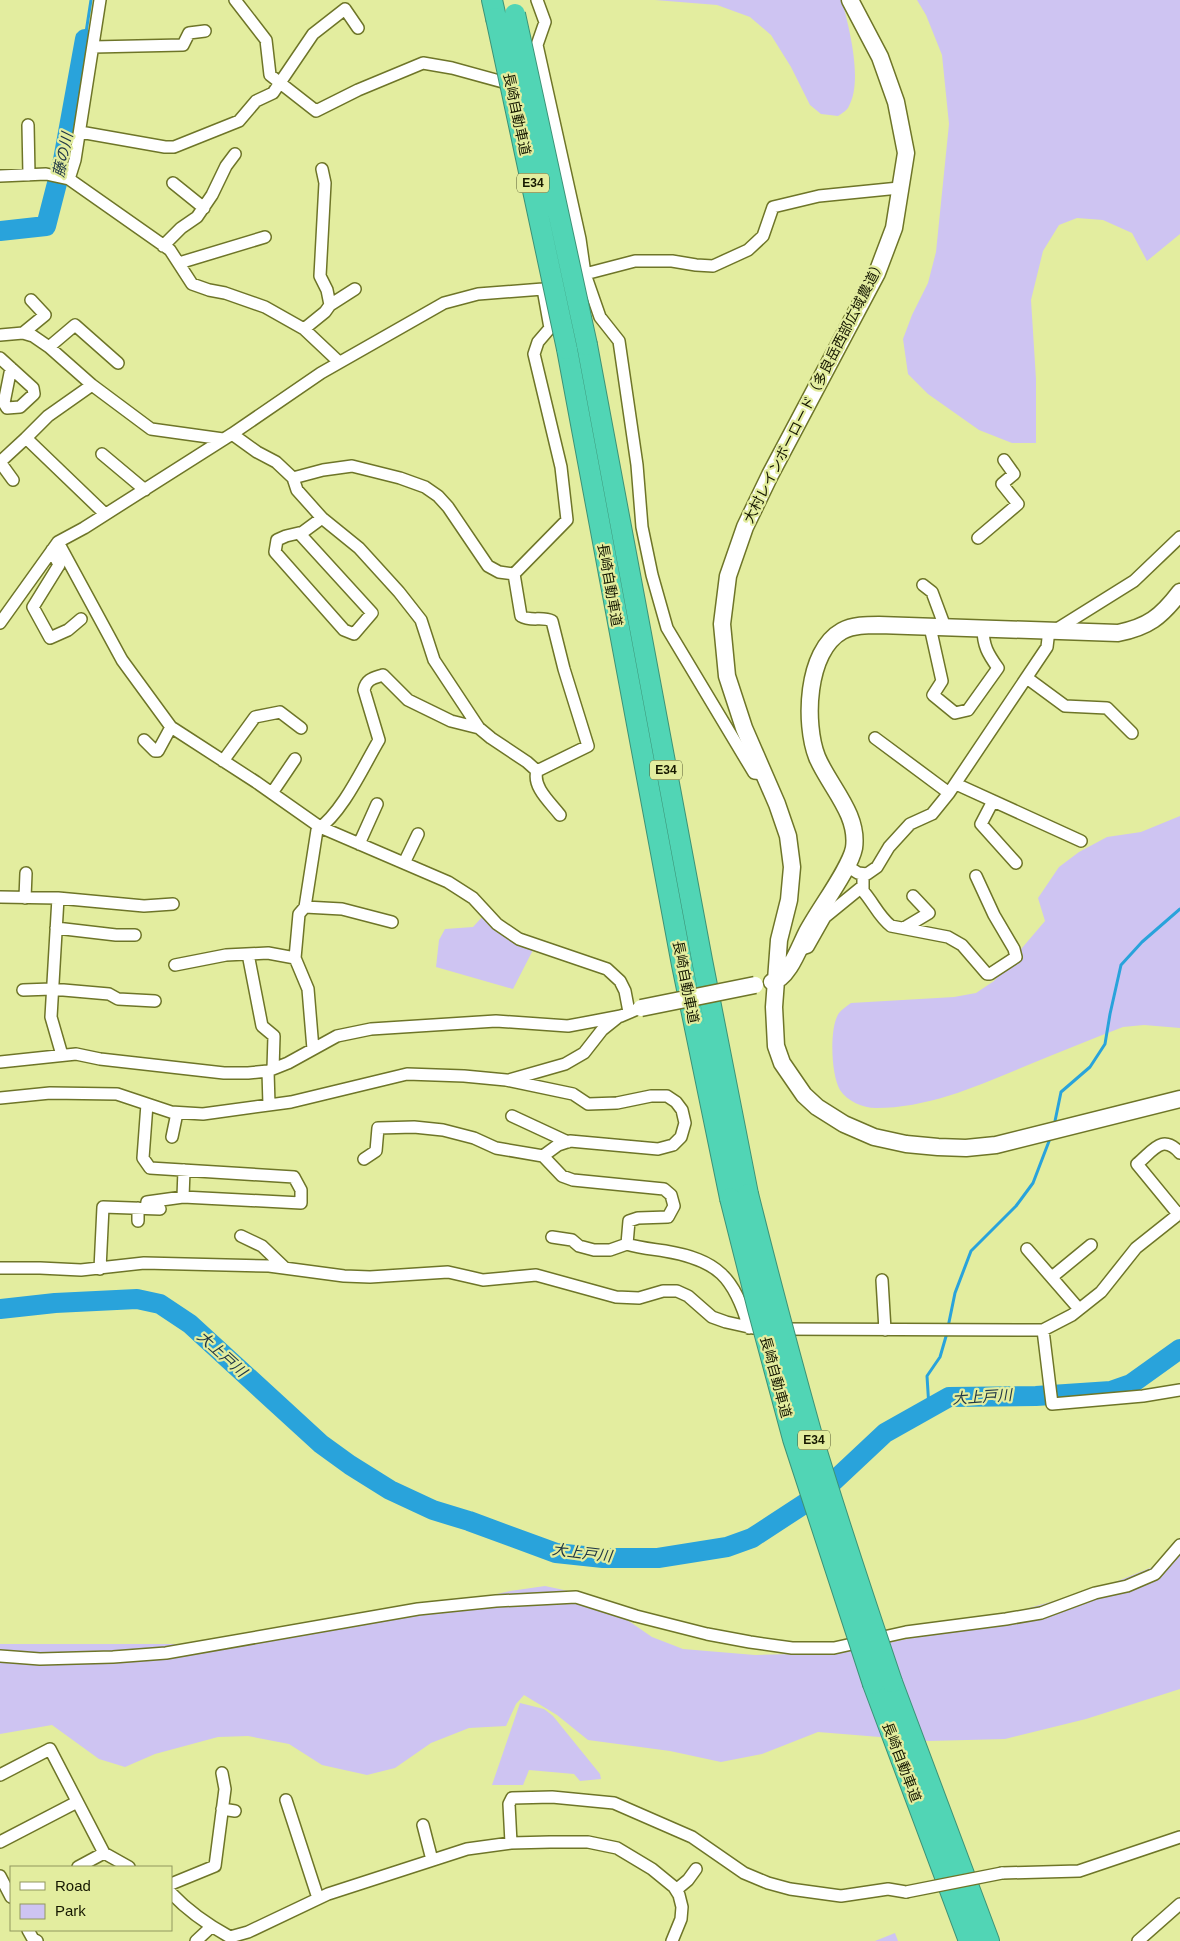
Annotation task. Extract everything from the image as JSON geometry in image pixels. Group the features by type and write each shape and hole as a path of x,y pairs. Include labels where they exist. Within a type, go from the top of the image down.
{"highway":[{"name":"長崎自動車道","path":"504,8 586,344 702,960 739,1196"},
{"name":"長崎自動車道","path":"504,8 682,965 739,1196 776,1305 848,1551 882,1683 969,1941"},
{"name":"長崎自動車道","path":"882,1683 989,1941"}],"street":[{"path":"68,179 75,160 100,0"},
{"path":"235,0 266,40 270,76 316,111 358,90 424,63 452,68 549,95"},
{"path":"536,0 545,22 537,45 580,239 585,274 600,317 619,341 637,465 642,527 652,575 667,628 754,773 764,774"},
{"name":"大村レインボーロード（多良岳西部広域農道）","path":"850,0 880,57 896,102 906,153 894,228 878,273 770,475 745,527 728,576 722,624 727,676 744,728 777,804 788,836 792,867 789,900 780,940 776,982 774,1007 776,1046 782,1063 792,1080 817,1107 844,1124 874,1137 906,1144 966,1148 996,1145 1180,1099"},
{"path":"80,132 174,147 239,121 256,101 273,92 313,34 344,5 358,28"},
{"path":"93,47 183,45 189,33 205,31"},
{"path":"28,124 29,175"},
{"path":"163,246 181,228 198,217 235,154"},
{"path":"322,169 326,183 320,276 327,290 330,305"},
{"path":"0,176 46,174 68,179 170,250 192,284 265,307 304,329 339,362"},
{"path":"173,183 204,208"},
{"path":"0,623 55,546 104,513 145,490 227,437 339,362 444,303 478,294 542,289 585,274 635,262 672,261 696,266 714,266 748,250 763,236 773,207 819,196 899,188"},
{"path":"180,263 265,237"},
{"path":"304,329 325,312 330,305 355,289"},
{"path":"514,574 567,520 561,467 534,354 538,342 550,328 542,289"},
{"path":"23,333 44,315 31,300"},
{"path":"49,346 75,325 118,363"},
{"path":"0,334 23,333 49,346 92,385 151,429 227,437 276,462 293,478 297,490 322,518 359,548 399,592 421,620 434,660 479,728 527,762 537,772"},
{"path":"0,358 11,368"},
{"path":"12,480 0,462 48,416 92,385"},
{"path":"26,438 104,513"},
{"path":"102,454 145,490"},
{"path":"978,538 1018,504 1002,484 1014,474 1004,460"},
{"path":"293,478 323,470 352,466 400,478 425,487 438,496 448,507 488,566 499,572 514,574"},
{"path":"299,533 372,613 354,634 344,630 275,552 277,540 299,533 303,532 322,518"},
{"path":"847,866 858,873 867,874 877,867 889,847 910,824 932,814 952,789 1027,678 1047,647 1051,631 1134,581 1180,537"},
{"path":"55,546 58,565 33,606 50,638 68,630 81,619"},
{"path":"55,546 122,660 171,727 320,827 448,882 473,898 497,924 519,939 607,969 620,981 625,991 630,1012"},
{"path":"514,574 521,616 526,620 548,619 552,621 564,669 588,746 537,772 535,777 537,786 560,815"},
{"path":"923,585 932,592 938,627 942,681 933,695 956,713 968,710 998,668 983,644 983,628"},
{"path":"0,1062 76,1054 100,1059 224,1073 271,1070 337,1036 371,1030 496,1021 568,1026 776,982 785,976 814,918 847,866 854,848 848,814 817,757 811,734 812,686 818,660 829,642 842,631 859,626 879,625 1118,633 1134,630 1153,621 1167,610 1180,592"},
{"path":"313,1049 308,989 295,958 300,914 305,907 317,830 329,819 342,801 380,740 364,690 365,684 372,678 383,675 408,700 451,721 479,728"},
{"path":"1027,678 1065,706 1107,708 1132,733"},
{"path":"223,761 254,717 280,712 300,728"},
{"path":"144,740 155,751 158,751 171,727"},
{"path":"875,738 952,789 993,801 1081,841"},
{"path":"272,793 296,759"},
{"path":"993,801 981,824 1016,863"},
{"path":"359,844 377,804"},
{"path":"404,863 418,834"},
{"path":"25,898 26,873"},
{"path":"863,874 863,891 870,898 884,921 891,926 948,937 962,945 987,974 990,974 1016,957 1014,949 994,915 976,876"},
{"path":"798,950 808,947 824,918 863,886"},
{"path":"904,928 929,913 913,896"},
{"path":"0,897 58,898 144,906 173,904"},
{"path":"58,898 51,1017 62,1055"},
{"path":"305,907 342,909 392,922"},
{"path":"56,928 116,935 135,935"},
{"path":"175,966 226,955 268,953 295,958"},
{"path":"248,954 262,1026 274,1036 269,1105"},
{"path":"23,990 109,994 118,999 155,1001"},
{"path":"506,1080 565,1064 584,1054 602,1030 630,1012"},
{"path":"0,1098 50,1093 117,1094 171,1112 203,1114 269,1105 408,1074 464,1076 506,1080 573,1094 588,1104 617,1103 651,1096 667,1096 676,1102 682,1110 685,1123 681,1137 673,1146 658,1149 568,1142 512,1116"},
{"path":"138,1221 142,1208 147,1202 183,1197 301,1202 301,1190 294,1177 150,1168 143,1158 147,1104"},
{"path":"172,1137 177,1113"},
{"path":"364,1159 376,1151 378,1128 414,1127 444,1130 474,1138 496,1148 543,1156 562,1176 573,1180 664,1189 671,1195 674,1206 668,1216 638,1218 629,1222 627,1244"},
{"path":"543,1156 558,1145 568,1142"},
{"path":"0,1268 100,1269 144,1263 269,1266 344,1276 370,1277 448,1272 482,1280 536,1275 616,1296 631,1298 663,1291 676,1291 688,1296 712,1317 749,1328 1043,1330 1072,1315 1101,1292 1136,1248 1179,1213 1137,1164 1162,1144 1168,1143 1173,1145 1180,1153"},
{"path":"183,1197 184,1170"},
{"path":"100,1269 103,1207 160,1209"},
{"path":"241,1236 262,1246 285,1268"},
{"path":"552,1237 572,1240 578,1246 594,1250 610,1250 627,1244 698,1258 715,1269 732,1284 742,1305 749,1328"},
{"path":"1052,1278 1090,1245"},
{"path":"1028,1249 1079,1309"},
{"path":"882,1280 885,1330"},
{"path":"1043,1330 1052,1404 1143,1396 1180,1390"},
{"path":"0,1656 40,1659 166,1653 418,1609 496,1601 576,1597 636,1616 707,1634 792,1648 834,1648 906,1632 1006,1620 1041,1613 1095,1593 1127,1586 1155,1574 1180,1545"},
{"path":"0,1775 50,1749 104,1854 127,1866"},
{"path":"172,1884 215,1866 224,1789 222,1773"},
{"path":"511,1843 509,1804 512,1798 552,1797 614,1802 692,1837 744,1873 768,1883 812,1894 841,1896 888,1889 906,1892 1002,1873 1080,1871 1180,1837"},
{"path":"286,1800 318,1898"},
{"path":"0,1842 77,1802"},
{"path":"222,1809 235,1811"},
{"path":"423,1825 432,1860"},
{"path":"172,1894 181,1904 211,1927 230,1937 248,1932 318,1898 467,1849 511,1843 588,1842 616,1848 652,1869 676,1890 682,1907 681,1919 672,1941"},
{"path":"80,1866 104,1854"},
{"path":"676,1890 688,1880 696,1869"},
{"path":"0,1876 10,1895"},
{"path":"1138,1941 1180,1904"},
{"path":"196,1941 211,1927"},
{"path":"29,1931 33,1939 37,1941"}],"green space":[{"path":"655,0 842,0 851,39 855,68 853,95 848,108 838,116 821,114 810,105 791,67 771,35 750,17 717,5"},
{"path":"917,0 1180,0 1180,234 1147,261 1132,233 1103,220 1077,218 1059,225 1043,251 1031,300 1036,379 1036,443 1012,443 979,430 928,394 908,374 903,339 912,315 928,283 936,252 949,124 942,55 926,15"},
{"path":"1180,816 1180,1028 1144,1025 1123,1027 973,1087 935,1100 915,1104 871,1108 856,1103 843,1094 837,1083 832,1051 836,1020 843,1009 851,1003 954,997 976,993 994,981 1045,921 1038,898 1059,867 1079,852 1107,837 1141,832"},
{"path":"483,916 510,940 533,950 513,989 436,967 439,940 445,929 473,927"},
{"path":"1180,1547 1180,1689 1086,1719 1005,1739 929,1741 818,1732 762,1754 721,1762 670,1751 588,1740 557,1715 524,1695 516,1704 506,1726 469,1728 431,1743 395,1768 367,1775 322,1765 289,1744 248,1736 218,1737 155,1754 125,1767 99,1759 52,1725 0,1734 0,1644 241,1644 428,1610 510,1591 545,1586 578,1593 620,1615 652,1637 683,1649 755,1655 839,1653 955,1629 1103,1587 1155,1566"},
{"path":"520,1703 544,1709 553,1716 600,1774 601,1779 580,1781 574,1774 529,1770 523,1785 492,1785"},
{"path":"895,1933 898,1941 875,1941"}],"waterway":[{"path":"85,39 91,0"},
{"name":"藤の川","path":"0,231 46,226 63,160 85,39"},
{"path":"1054,1126 1061,1092 1090,1067 1105,1044 1121,965 1142,942 1180,909"},
{"path":"948,1327 955,1293 971,1251 1016,1206 1033,1183 1051,1136"},
{"name":"大上戸川","path":"0,1309 55,1303 137,1299 160,1304 190,1324 321,1444 390,1490 433,1510 556,1553 603,1558 658,1558 727,1547 752,1538 821,1493 885,1433 949,1397 1036,1396 1111,1391 1131,1384 1180,1349"},
{"path":"929,1408 927,1376 940,1357 947,1333"}]}
